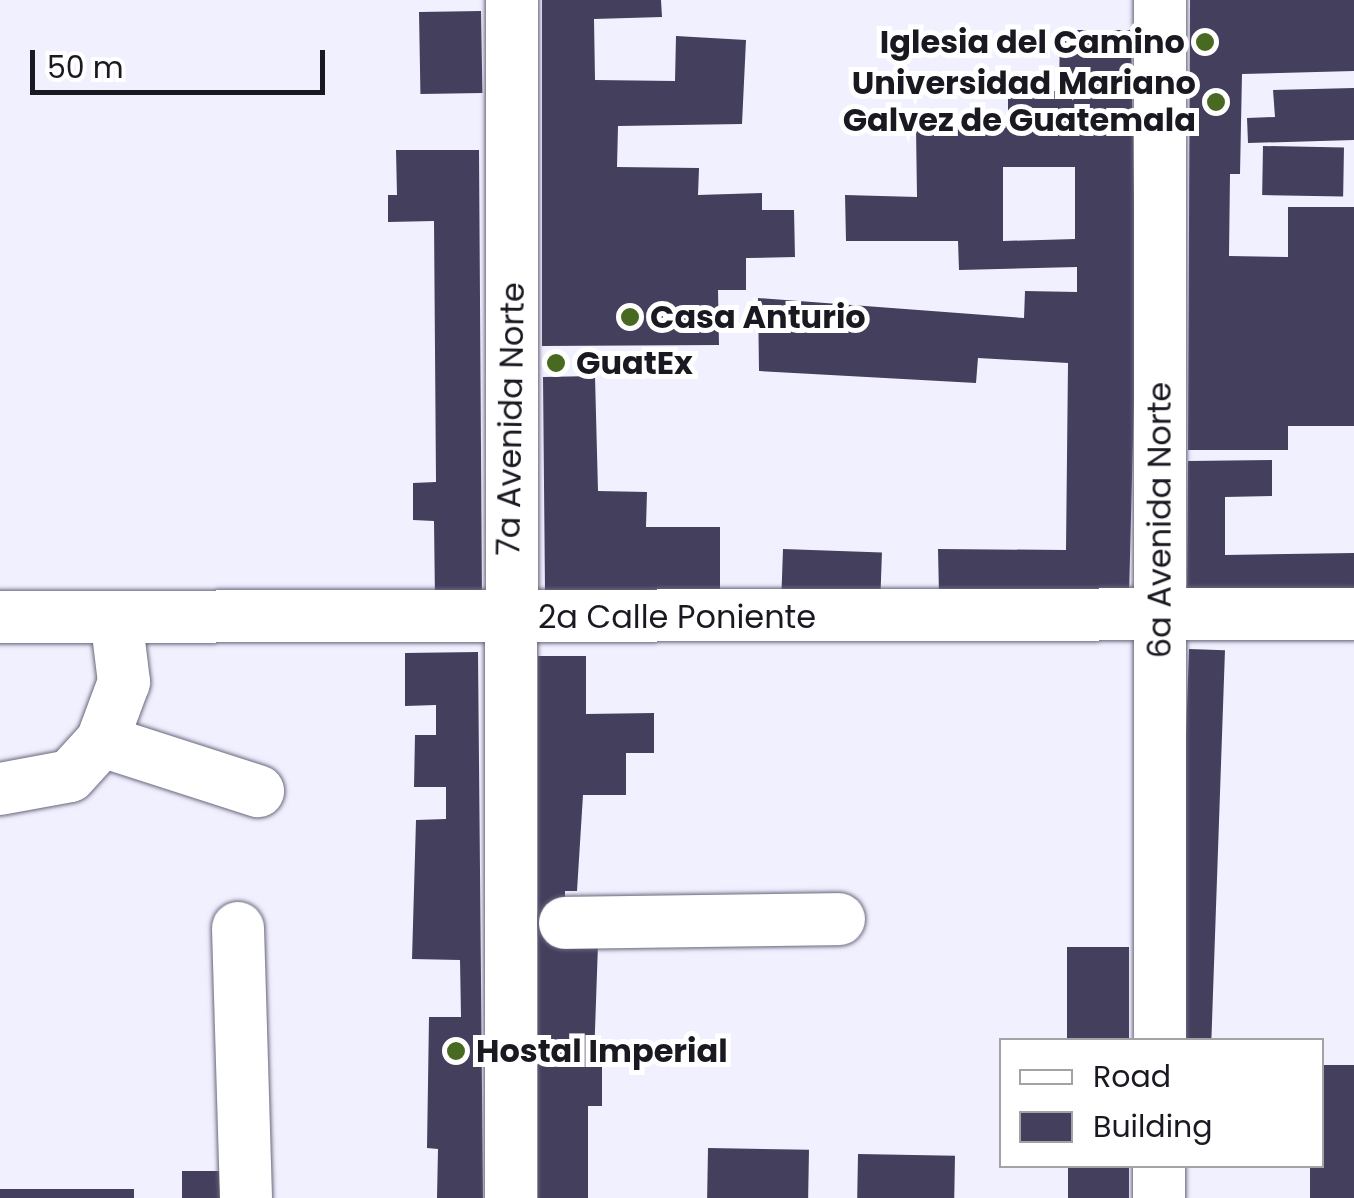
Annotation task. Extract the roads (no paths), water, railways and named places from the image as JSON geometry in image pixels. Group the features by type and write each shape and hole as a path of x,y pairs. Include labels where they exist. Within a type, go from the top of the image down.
{"street":[{"name":"7a Avenida Norte","path":"511,1198 539,924 510,618 512,0"},
{"name":"6a Avenida Norte","path":"1160,0 1160,1038"},
{"name":"2a Calle Poniente","path":"0,616 1354,614"},
{"path":"0,790 70,776 102,741 124,682 116,617"},
{"path":"102,741 258,791"},
{"path":"539,924 839,919"},
{"path":"238,928 246,1198"},
{"path":"1160,1168 1160,1198"}],"place":[{"name":"Iglesia del Camino","path":"1205,42"},
{"name":"Universidad Mariano Galvez de Guatemala","path":"1216,102"},
{"name":"Casa Anturio","path":"630,317"},
{"name":"GuatEx","path":"556,363"},
{"name":"Hostal Imperial","path":"456,1051"}]}
